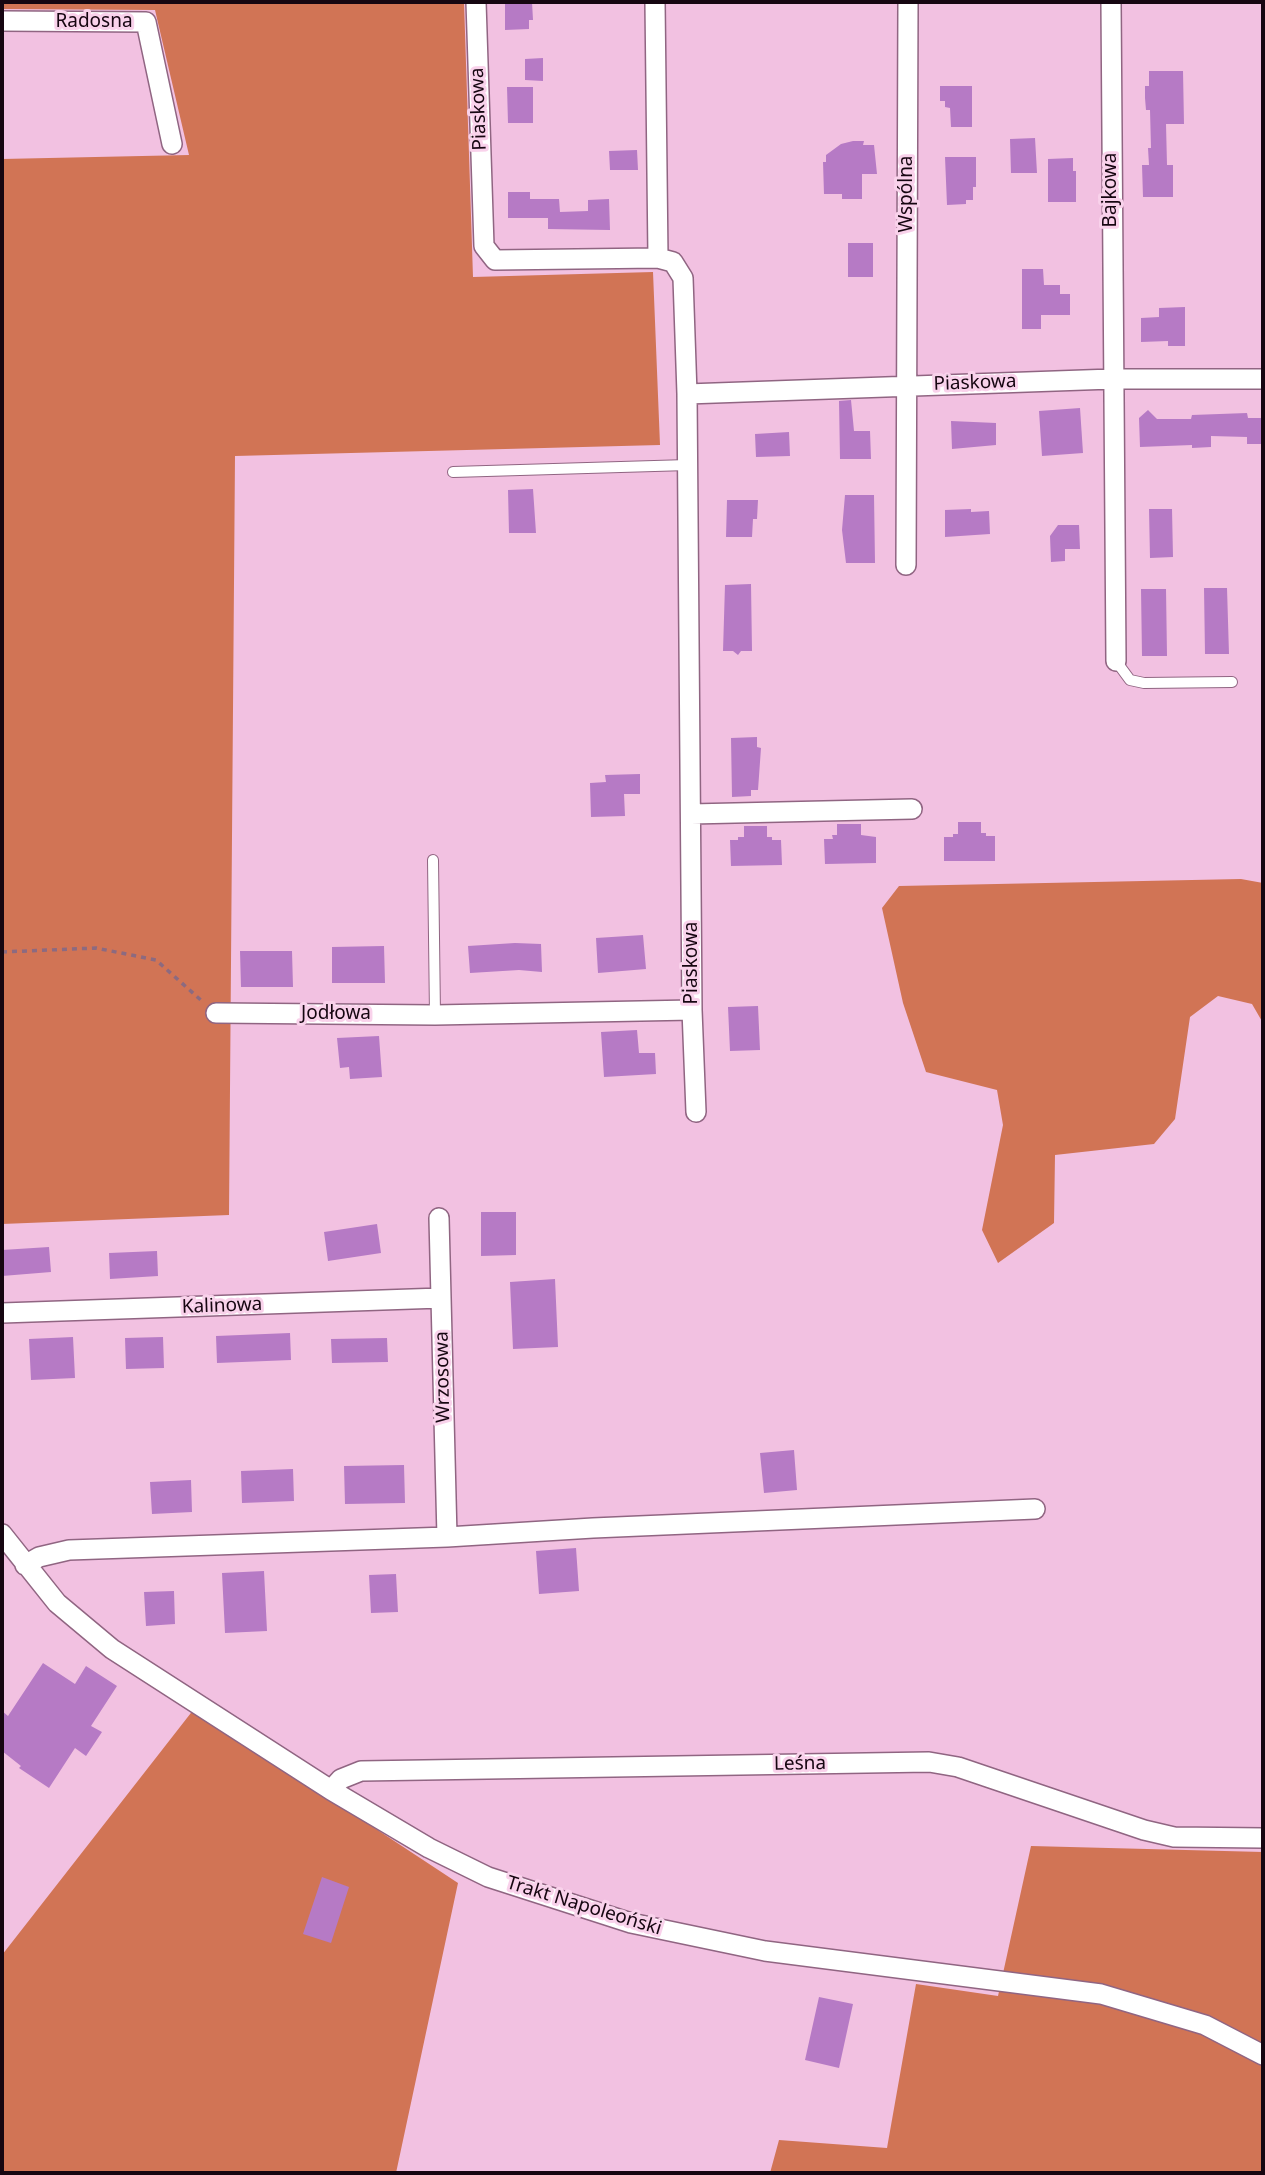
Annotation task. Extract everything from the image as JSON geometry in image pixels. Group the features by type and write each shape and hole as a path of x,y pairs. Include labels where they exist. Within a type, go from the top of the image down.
{"street":[{"name":"Piaskowa","path":"476,2 484,246 495,260 657,258 673,262 683,278 688,465 692,1010 696,1112"},
{"path":"655,2 657,258"},
{"name":"Wspólna","path":"906,565 908,2"},
{"name":"Bajkowa","path":"1111,2 1116,661"},
{"name":"Radosna","path":"2,21 146,22 172,144"},
{"name":"Piaskowa","path":"687,394 1112,379 1263,379"},
{"path":"691,814 912,809"},
{"name":"Jodłowa","path":"216,1013 435,1015 692,1010"},
{"name":"Wrzosowa","path":"439,1217 447,1537"},
{"name":"Kalinowa","path":"2,1313 442,1298"},
{"path":"25,1565 39,1558 69,1550 447,1537 1035,1509"},
{"name":"Trakt Napoleoński","path":"2,1534 57,1603 112,1649 331,1790 429,1848 488,1877 631,1923 765,1951 1101,1994 1205,2025 1263,2055"},
{"name":"Leśna","path":"331,1790 341,1779 361,1770 929,1762 958,1767 1174,1838 1263,1838"}],"lane":[{"path":"453,472 688,465"},
{"path":"1116,661 1130,680 1144,683 1232,682"},
{"path":"433,860 435,1015"}],"path":[{"path":"2,952 96,948 156,960 216,1013"}],"shaded area":[{"path":"2,2 464,2 473,277 653,272 660,445 235,456 229,1215 2,1224 2,159 189,155 155,10 2,9"},
{"path":"1241,879 1263,883 1263,1023 1252,1004 1218,996 1190,1017 1175,1119 1154,1144 1055,1155 1054,1223 998,1263 982,1230 1003,1125 997,1090 926,1072 903,1003 882,908 899,886"},
{"path":"194,1709 458,1883 396,2173 2,2173 2,1955"},
{"path":"1031,1846 1263,1852 1263,2173 770,2173 779,2140 887,2148 916,1984 998,1996"}],"building":[{"path":"505,2 532,2 533,20 529,20 529,29 505,30"},
{"path":"543,58 543,81 525,80 525,59"},
{"path":"1149,71 1183,71 1184,124 1166,124 1167,165 1173,165 1173,197 1143,197 1142,165 1149,165 1148,148 1151,148 1150,110 1146,110 1145,98 1145,86 1149,86"},
{"path":"940,86 972,86 972,127 951,127 950,108 945,107 945,101 940,101"},
{"path":"507,87 533,87 533,123 508,123"},
{"path":"1035,138 1037,173 1011,173 1010,139"},
{"path":"853,141 874,145 877,174 862,174 862,199 842,199 842,194 824,194 823,162 826,162 826,155 841,144"},
{"path":"637,150 638,170 610,170 609,151"},
{"path":"945,157 976,157 976,187 973,187 973,200 966,200 966,204 947,205"},
{"path":"1073,158 1073,171 1076,171 1076,202 1048,202 1048,159"},
{"path":"508,192 530,192 530,199 559,199 560,212 588,211 588,200 609,199 610,230 548,229 548,218 508,218"},
{"path":"848,243 873,243 873,277 848,277"},
{"path":"1022,269 1043,269 1044,285 1060,285 1060,294 1070,294 1070,315 1041,315 1041,329 1022,329"},
{"path":"1185,307 1185,346 1168,346 1168,341 1141,342 1141,318 1159,317 1159,308"},
{"path":"851,400 854,431 870,431 871,459 840,459 839,401"},
{"path":"1080,408 1083,453 1042,456 1039,411"},
{"path":"1148,410 1157,419 1191,419 1192,415 1247,413 1248,418 1263,418 1263,444 1247,444 1247,437 1211,436 1211,447 1140,447 1139,418"},
{"path":"951,421 996,423 996,445 952,449"},
{"path":"789,432 790,456 756,457 755,434"},
{"path":"533,489 536,533 509,533 508,490"},
{"path":"845,495 874,495 875,563 846,563 842,530"},
{"path":"727,500 758,500 752,537 726,537"},
{"path":"971,509 971,512 989,511 990,534 945,537 945,510"},
{"path":"1149,509 1172,509 1173,557 1150,558"},
{"path":"1058,525 1079,525 1080,549 1065,549 1065,561 1051,562 1050,536"},
{"path":"751,584 752,651 741,651 738,655 733,651 723,651 725,585"},
{"path":"1204,588 1227,588 1229,654 1205,654"},
{"path":"1141,589 1166,589 1167,656 1142,656"},
{"path":"757,737 757,747 761,748 758,790 751,790 751,796 732,797 731,738"},
{"path":"640,774 640,794 624,794 625,816 591,817 590,783 606,782 605,775"},
{"path":"958,822 981,822 981,833 995,836 995,861 944,861 944,837 958,834"},
{"path":"837,824 861,824 861,835 876,837 876,863 825,864 824,839 833,839 832,835 837,835"},
{"path":"744,826 767,826 767,837 781,840 782,865 731,866 730,840 744,837"},
{"path":"643,935 646,969 598,973 596,938"},
{"path":"541,944 542,972 519,970 470,973 468,946"},
{"path":"384,946 385,983 332,983 332,947"},
{"path":"240,951 292,951 293,987 241,987"},
{"path":"758,1006 760,1050 730,1051 728,1007"},
{"path":"637,1030 639,1053 655,1053 656,1074 604,1077 601,1032"},
{"path":"379,1036 382,1077 350,1079 349,1067 340,1068 337,1038"},
{"path":"481,1212 516,1212 516,1255 481,1256"},
{"path":"377,1224 381,1253 328,1261 324,1232"},
{"path":"49,1247 51,1272 2,1276 2,1250"},
{"path":"157,1251 158,1276 110,1279 109,1253"},
{"path":"555,1279 558,1347 513,1349 510,1282"},
{"path":"290,1333 291,1360 217,1363 216,1336"},
{"path":"73,1337 75,1378 31,1380 29,1339"},
{"path":"163,1337 164,1368 126,1369 125,1338"},
{"path":"387,1338 388,1362 332,1363 331,1339"},
{"path":"794,1450 797,1490 764,1493 760,1453"},
{"path":"404,1465 405,1503 345,1504 344,1466"},
{"path":"293,1469 294,1501 242,1503 241,1471"},
{"path":"191,1480 192,1512 152,1514 150,1482"},
{"path":"576,1548 579,1591 539,1594 536,1551"},
{"path":"264,1571 267,1631 225,1633 222,1573"},
{"path":"396,1574 398,1612 371,1613 369,1575"},
{"path":"174,1591 175,1624 146,1626 144,1592"},
{"path":"43,1663 75,1684 86,1666 117,1686 91,1726 102,1732 86,1756 75,1748 49,1788 19,1768 21,1766 2,1751 2,1711 8,1716"},
{"path":"322,1877 349,1887 331,1943 303,1934"},
{"path":"819,1997 853,2004 839,2068 805,2060"}]}
